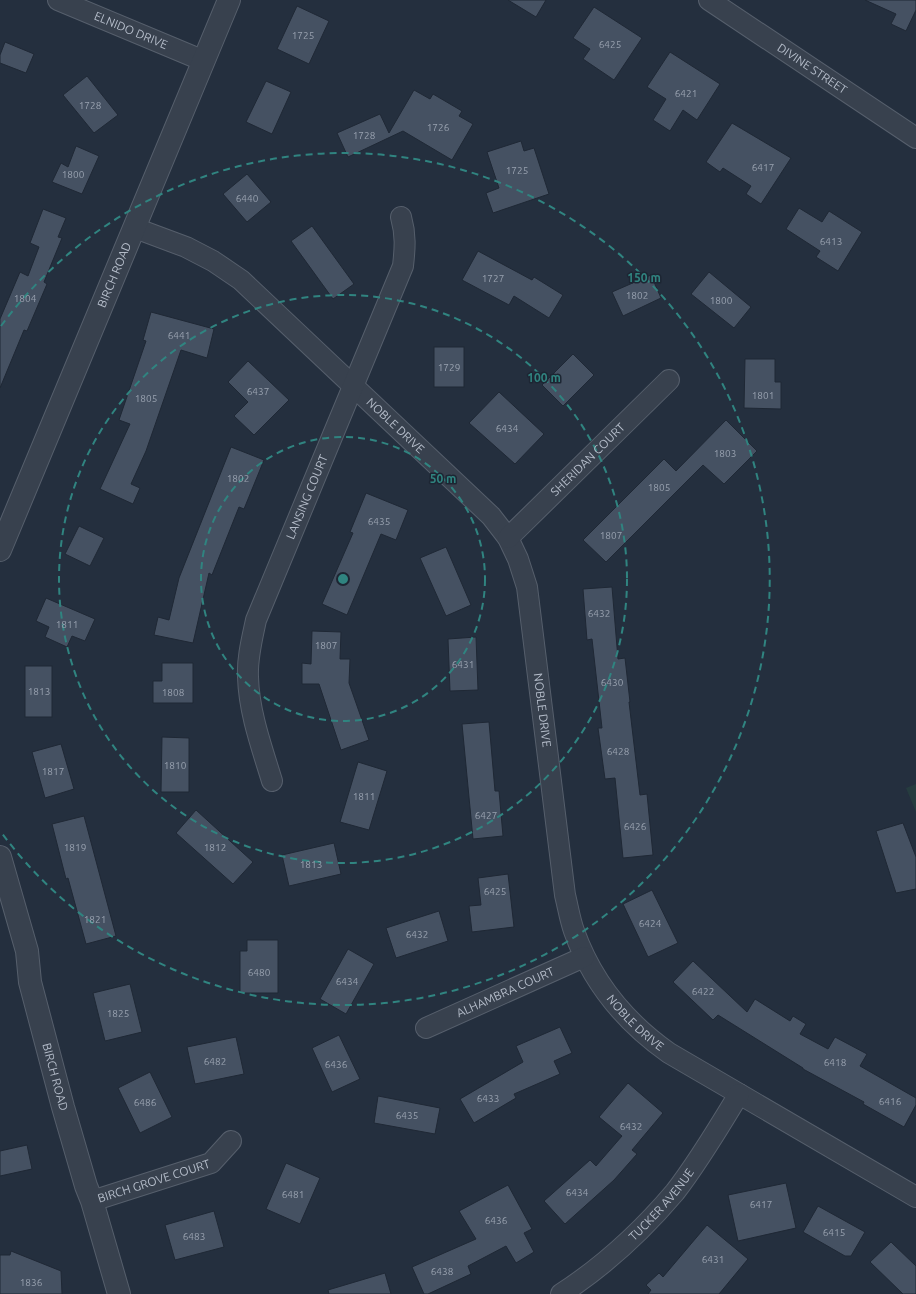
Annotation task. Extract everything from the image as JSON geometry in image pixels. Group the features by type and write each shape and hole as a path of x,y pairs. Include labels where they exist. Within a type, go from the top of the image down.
{"street":[{"name":"ELNIDO DRIVE","path":"58,0 204,61"},
{"name":"BIRCH ROAD","path":"0,550 229,0"},
{"name":"DIVINE STREET","path":"709,0 916,138"},
{"name":"LANSING COURT","path":"272,781 251,707 248,677 250,649 256,620 403,266 406,246 401,217"},
{"name":"NOBLE DRIVE","path":"135,228 186,247 214,261 241,280 491,516 508,538 518,559 527,587 565,895 573,930 584,957 590,970 609,998 628,1019 654,1043 664,1050 916,1197"},
{"name":"SHERIDAN COURT","path":"508,538 669,380"},
{"name":"BIRCH ROAD","path":"0,857 5,895 27,951 30,982 61,1100 119,1294"},
{"name":"ALHAMBRA COURT","path":"426,1028 584,957"},
{"name":"TUCKER AVENUE","path":"561,1294 608,1260 646,1224 675,1191 705,1150 739,1094"},
{"name":"BIRCH GROVE COURT","path":"92,1201 211,1163 231,1141"}],"green space":[{"path":"916,784 916,812 906,788"}],"building":[{"path":"508,0 546,0 536,17"},
{"path":"865,0 916,0 916,10 906,31 891,24 896,14"},
{"path":"297,6 329,21 309,64 277,49"},
{"path":"594,7 642,38 614,80 583,59 590,49 573,38"},
{"path":"5,42 34,54 26,73 0,63 0,55"},
{"path":"670,52 720,84 697,120 683,110 670,131 653,120 666,99 647,87"},
{"path":"87,76 118,115 94,133 63,95"},
{"path":"266,81 291,92 272,134 246,122"},
{"path":"414,90 430,99 433,94 462,111 459,116 473,124 452,160 403,131 348,157 337,133 380,114 389,133"},
{"path":"732,123 791,158 761,204 746,194 751,186 723,168 720,172 706,162"},
{"path":"521,141 524,151 534,148 549,194 493,213 486,193 499,188 487,152"},
{"path":"76,146 99,156 82,194 52,182 61,163 68,167"},
{"path":"247,174 271,202 247,222 223,194"},
{"path":"799,208 822,222 829,211 862,232 838,271 816,257 820,251 786,229"},
{"path":"43,209 66,218 58,237 62,238 44,282 47,284 27,331 24,330 0,388 0,319 20,272 28,276 39,247 30,243"},
{"path":"312,226 354,284 333,299 291,241"},
{"path":"478,251 532,280 534,277 563,295 549,318 514,296 509,305 462,280"},
{"path":"709,272 751,307 734,328 691,294"},
{"path":"651,275 661,298 623,316 612,292"},
{"path":"151,312 214,329 207,358 181,350 146,451 131,484 140,488 133,504 100,489 130,424 119,420 146,341 143,340"},
{"path":"434,347 464,347 464,387 434,387"},
{"path":"573,354 594,375 563,406 542,385"},
{"path":"745,359 775,359 775,382 781,382 781,409 744,408"},
{"path":"248,361 289,400 254,435 234,416 248,402 228,382"},
{"path":"499,392 544,434 515,464 469,423"},
{"path":"726,420 757,451 724,484 703,465 606,562 583,540 664,459 676,471"},
{"path":"231,447 264,460 244,509 239,507 212,575 209,573 193,643 154,635 158,617 169,620 179,578"},
{"path":"366,493 408,510 396,540 381,534 347,615 322,604 353,533 350,532"},
{"path":"79,526 104,538 90,566 65,554"},
{"path":"446,547 471,605 446,616 420,558"},
{"path":"612,587 618,659 625,658 640,795 647,794 653,855 623,858 615,778 605,779 598,728 602,728 592,639 587,640 583,589"},
{"path":"46,598 95,619 85,641 72,636 67,647 45,637 49,627 36,621"},
{"path":"312,631 341,632 340,659 350,659 349,683 369,740 341,750 319,684 302,684 302,663 311,664"},
{"path":"476,637 478,690 450,691 448,639"},
{"path":"162,663 193,663 193,703 153,703 153,681 162,681"},
{"path":"25,666 52,666 52,717 25,717"},
{"path":"489,722 495,791 499,791 503,836 473,839 462,724"},
{"path":"162,737 189,738 189,792 161,792"},
{"path":"61,744 74,789 45,798 32,752"},
{"path":"358,762 387,771 369,830 340,822"},
{"path":"196,810 253,862 233,884 176,833"},
{"path":"84,816 116,936 86,944 68,878 66,879 52,824"},
{"path":"903,823 916,857 916,889 896,893 876,831"},
{"path":"334,843 341,874 289,886 282,855"},
{"path":"508,874 514,927 472,932 469,906 481,905 478,878"},
{"path":"652,890 678,943 648,957 623,904"},
{"path":"439,911 448,941 396,958 386,928"},
{"path":"247,940 278,940 278,993 240,993 240,951 247,951"},
{"path":"348,949 374,964 346,1014 320,999"},
{"path":"693,961 747,1012 755,999 790,1021 793,1016 806,1024 800,1034 828,1049 835,1037 867,1054 860,1066 916,1098 916,1105 904,1127 863,1104 864,1102 803,1069 718,1015 713,1020 673,982"},
{"path":"130,984 142,1032 105,1041 93,993"},
{"path":"560,1027 572,1053 554,1061 560,1074 514,1094 516,1098 474,1123 460,1099 523,1062 516,1046"},
{"path":"339,1035 360,1079 332,1092 312,1048"},
{"path":"236,1037 244,1074 195,1084 187,1047"},
{"path":"150,1072 172,1117 140,1133 118,1088"},
{"path":"628,1083 663,1113 632,1150 637,1154 614,1180 565,1224 544,1201 590,1160 596,1166 622,1136 599,1117"},
{"path":"378,1096 440,1108 435,1134 374,1123"},
{"path":"27,1145 32,1169 0,1176 0,1151"},
{"path":"286,1163 320,1178 300,1224 266,1209"},
{"path":"786,1183 796,1228 738,1241 728,1195"},
{"path":"508,1185 532,1229 524,1233 534,1252 516,1263 506,1246 468,1266 471,1274 428,1294 424,1294 412,1267 476,1239 459,1211"},
{"path":"818,1206 865,1232 851,1256 845,1256 803,1232"},
{"path":"214,1211 224,1247 175,1260 165,1225"},
{"path":"707,1225 748,1259 719,1294 648,1294 651,1290 646,1285 659,1273 663,1277"},
{"path":"891,1242 916,1266 916,1294 903,1294 870,1262"},
{"path":"11,1251 61,1271 62,1294 0,1294 0,1255 10,1255"},
{"path":"385,1273 391,1294 329,1294 328,1290"}]}
